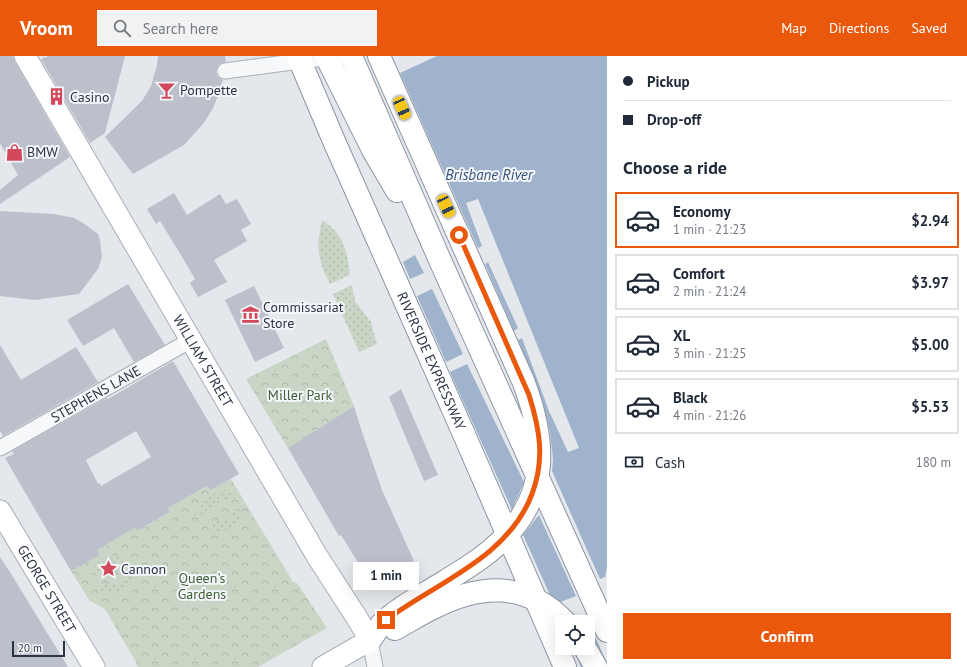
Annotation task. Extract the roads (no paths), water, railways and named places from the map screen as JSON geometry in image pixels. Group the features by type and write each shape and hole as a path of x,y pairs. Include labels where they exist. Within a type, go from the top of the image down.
{"highway":[{"path":"284,56 334,141"},
{"name":"RIVERSIDE EXPRESSWAY","path":"298,56 334,141 464,432 565,667"},
{"path":"326,56 384,170 439,258"},
{"path":"351,56 439,258 607,631"},
{"path":"370,640 396,629 421,605 492,549 506,536 518,521 526,507 534,487 538,472 540,444 533,408 524,384 472,263 379,56"},
{"path":"421,605 445,602 466,594 487,590 504,590 518,592 538,600 557,615"},
{"path":"589,655 596,667"}],"street":[{"name":"WILLIAM STREET","path":"25,56 316,556 370,640 374,667"},
{"path":"225,71 338,56"},
{"name":"STEPHENS LANE","path":"0,448 191,340"},
{"name":"GEORGE STREET","path":"0,511 94,667"},
{"path":"323,667 370,640"}],"water":[{"name":"Brisbane River","path":"340,56 607,56 607,667 570,667 566,655 595,655 595,615 559,615 366,188"}],"place":[{"name":"Pompette","path":"167,90"},
{"name":"Casino","path":"57,97"},
{"name":"BMW","path":"14,152"},
{"name":"Commissariat Store","path":"250,315"},
{"name":"Cannon","path":"108,569"}],"park label":[{"name":"Miller Park","path":"300,395"},
{"name":"Queen's Gardens","path":"202,586"}]}
